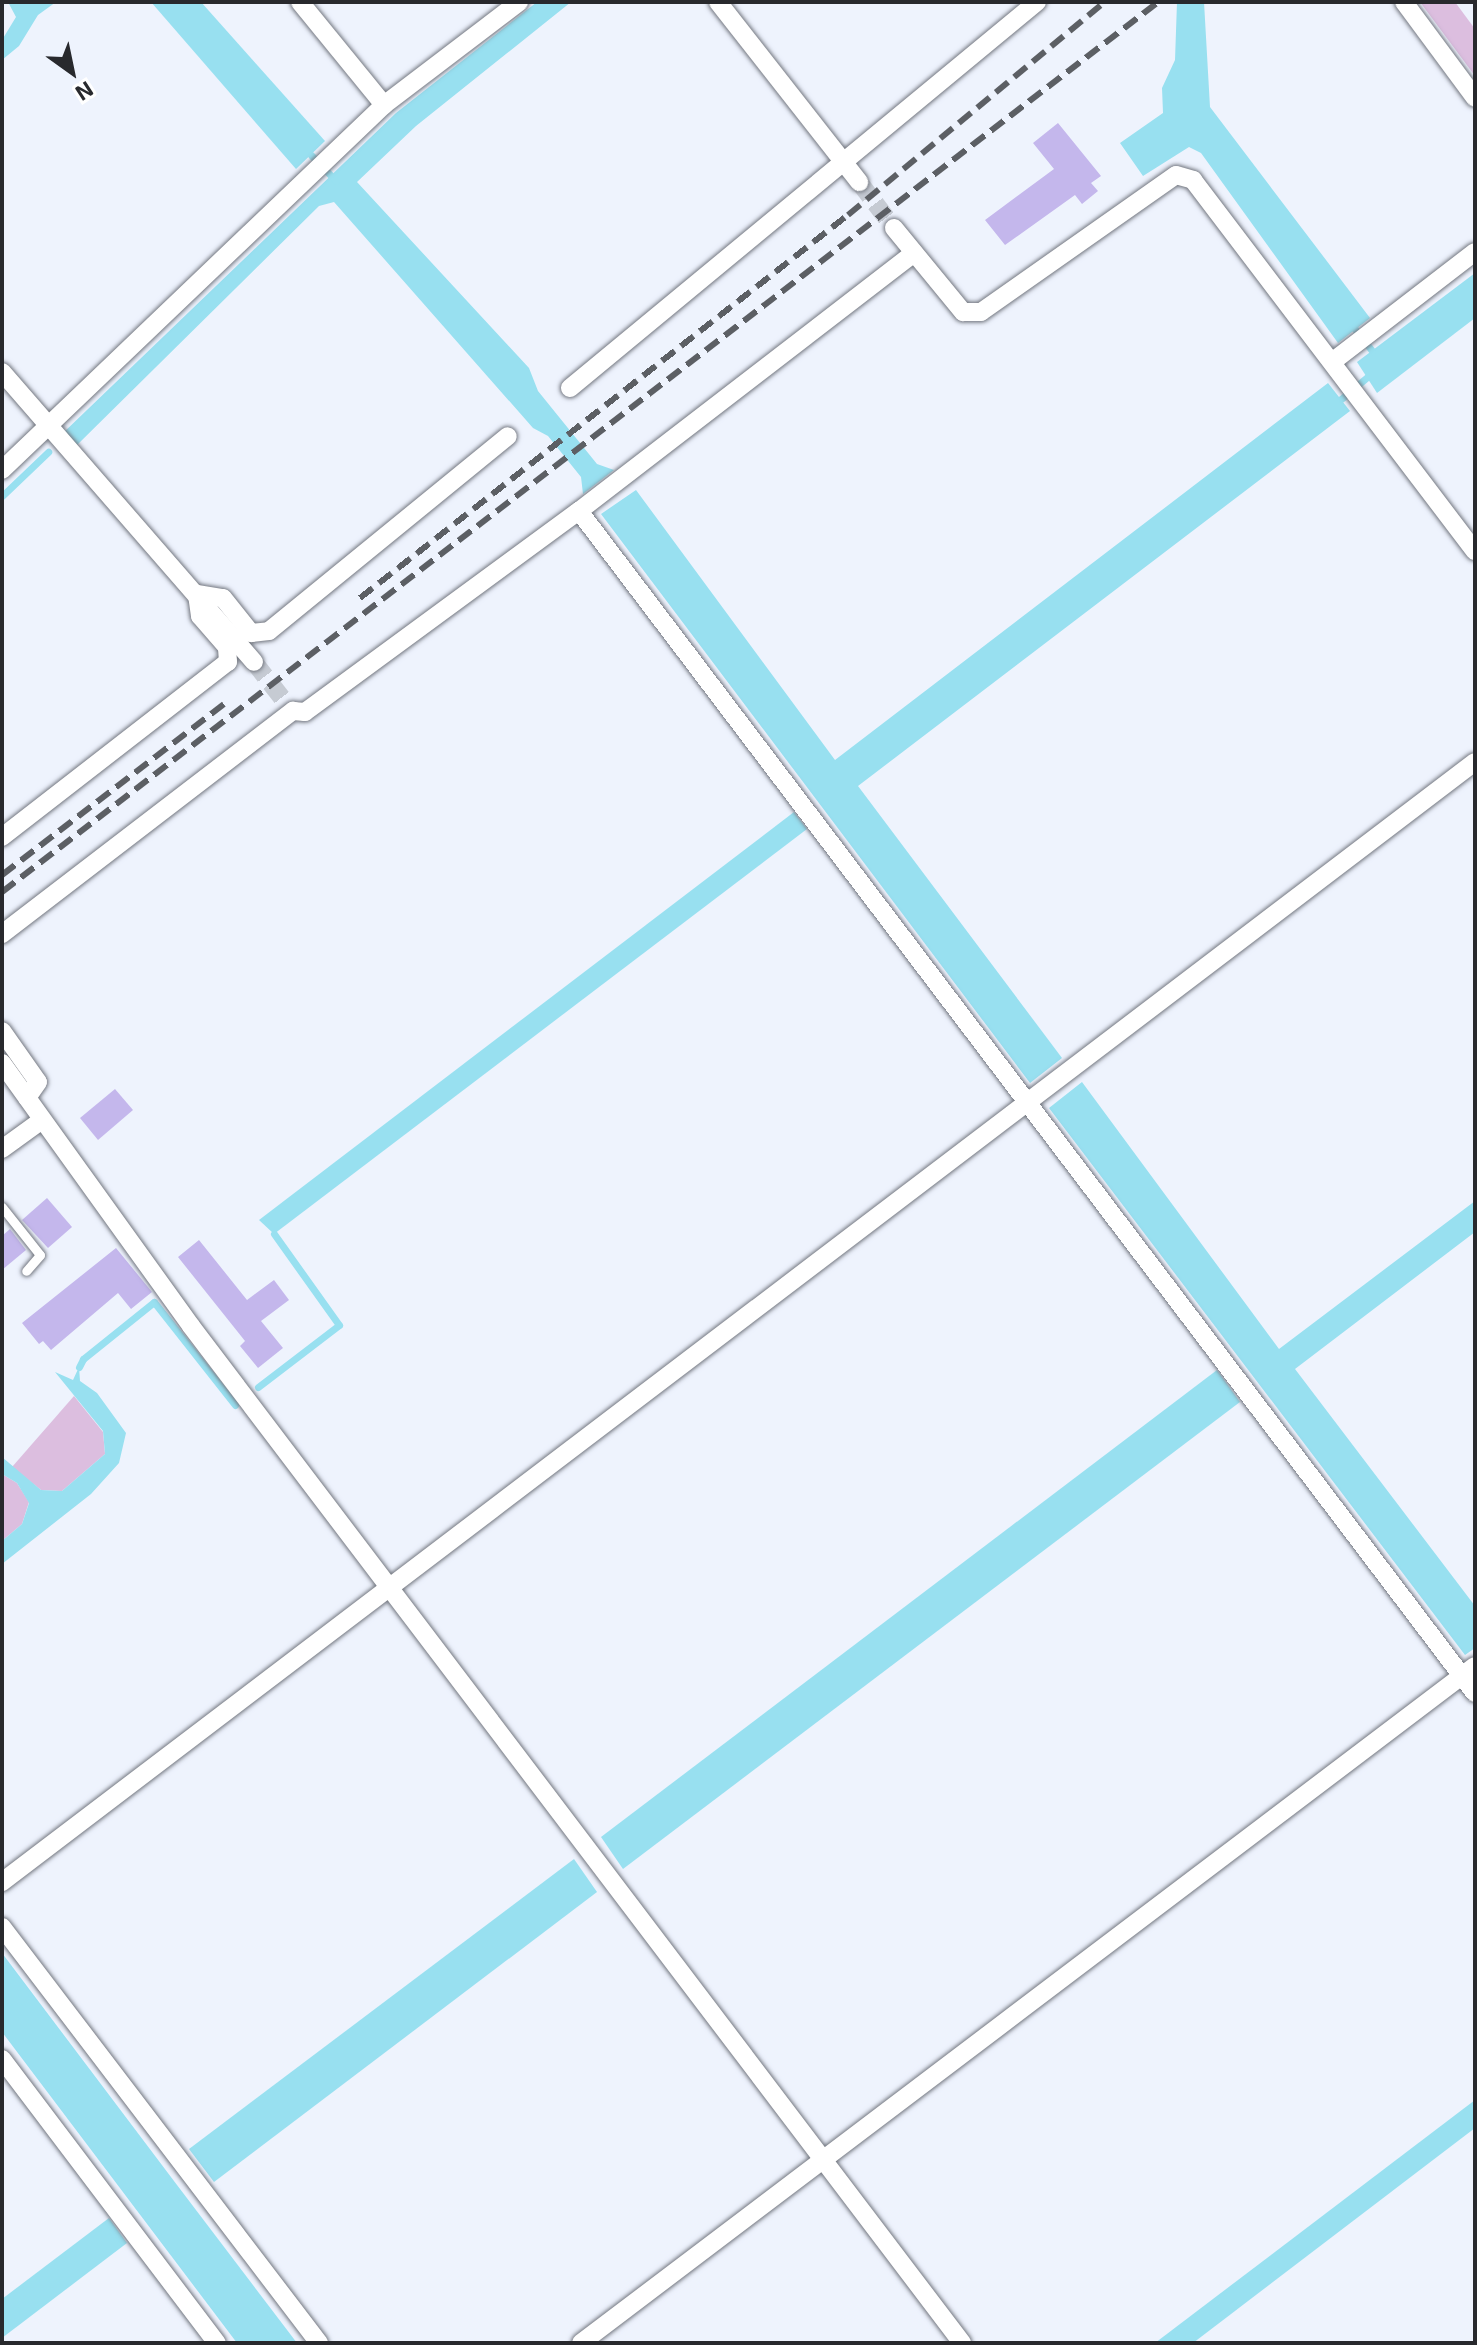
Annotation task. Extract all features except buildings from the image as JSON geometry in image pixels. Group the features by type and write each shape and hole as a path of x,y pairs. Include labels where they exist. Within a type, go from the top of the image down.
{"street":[{"path":"300,2 384,105"},
{"path":"2,470 384,105 519,2"},
{"path":"718,2 859,182"},
{"path":"570,388 845,165 1037,2"},
{"path":"1404,2 1475,98"},
{"path":"894,228 963,312 981,312 1176,175 1193,180 1475,551"},
{"path":"1332,362 1475,252"},
{"path":"2,934 287,705 305,712 615,485 681,428 914,253"},
{"path":"2,372 254,662"},
{"path":"197,594 223,598 251,633 269,631 508,436"},
{"path":"579,511 1029,1104 1469,1671 1475,1693"},
{"path":"2,837 228,662 227,647 200,616 197,594"},
{"path":"2,1882 1475,762"},
{"path":"2,1031 38,1082 27,1098"},
{"path":"2,1063 191,1326 962,2343"},
{"path":"2,1149 42,1120"},
{"path":"581,2343 1469,1671"},
{"path":"2,1927 319,2343"},
{"path":"2,2059 217,2343"}],"lane":[{"path":"2,1207 40,1255 26,1271"}],"shaded area":[{"path":"1420,2 1455,2 1475,29 1475,76"},
{"path":"74,1396 103,1432 105,1454 62,1491 41,1490 12,1467"},
{"path":"2,1474 17,1483 29,1502 22,1524 2,1541"}],"water":[{"path":"8,2 56,2 38,15 19,46 2,60 2,40 16,17"},
{"path":"151,2 201,2 325,141 296,169"},
{"path":"537,2 571,2 416,126 357,182 529,368 538,391 597,464 614,470 583,494 581,477 548,436 533,428 334,202 319,206 75,447 62,434 396,113"},
{"path":"1177,2 1204,2 1210,107 1370,318 1338,343 1201,153 1189,147 1143,176 1120,143 1163,113 1162,88 1175,60"},
{"path":"1475,273 1475,318 1377,393 1357,362"},
{"path":"1328,383 1350,411 858,786 1062,1058 1030,1083 601,514 636,490 835,760"},
{"path":"794,812 807,829 274,1234 259,1220"},
{"path":"1082,1082 1279,1349 1475,1201 1475,1232 1295,1369 1475,1606 1475,1648 1465,1655 1049,1108"},
{"path":"79,1367 80,1381 97,1393 126,1433 119,1463 91,1494 2,1564 2,1541 22,1524 29,1503 17,1483 2,1474 2,1457 41,1490 62,1491 105,1454 103,1431 55,1372 73,1380"},
{"path":"1217,1370 1240,1402 623,1869 601,1837"},
{"path":"574,1859 597,1892 214,2182 189,2149"},
{"path":"2,1953 297,2343 237,2343 2,2032"},
{"path":"1475,2100 1475,2128 1193,2343 1155,2343"},
{"path":"109,2218 127,2243 2,2338 2,2299"}],"waterway":[{"path":"311,155 336,181"},
{"path":"1355,329 1372,351"},
{"path":"1341,399 1367,377"},
{"path":"2,496 48,452"},
{"path":"258,1387 339,1325 274,1234"},
{"path":"79,1367 83,1359 154,1302 235,1405"}],"tunnel":[{"path":"859,182 894,228"},
{"path":"254,662 282,698"}],"railway":[{"path":"360,598 848,215 1105,2"},
{"path":"2,892 1158,2"},
{"path":"2,875 224,704"}]}
